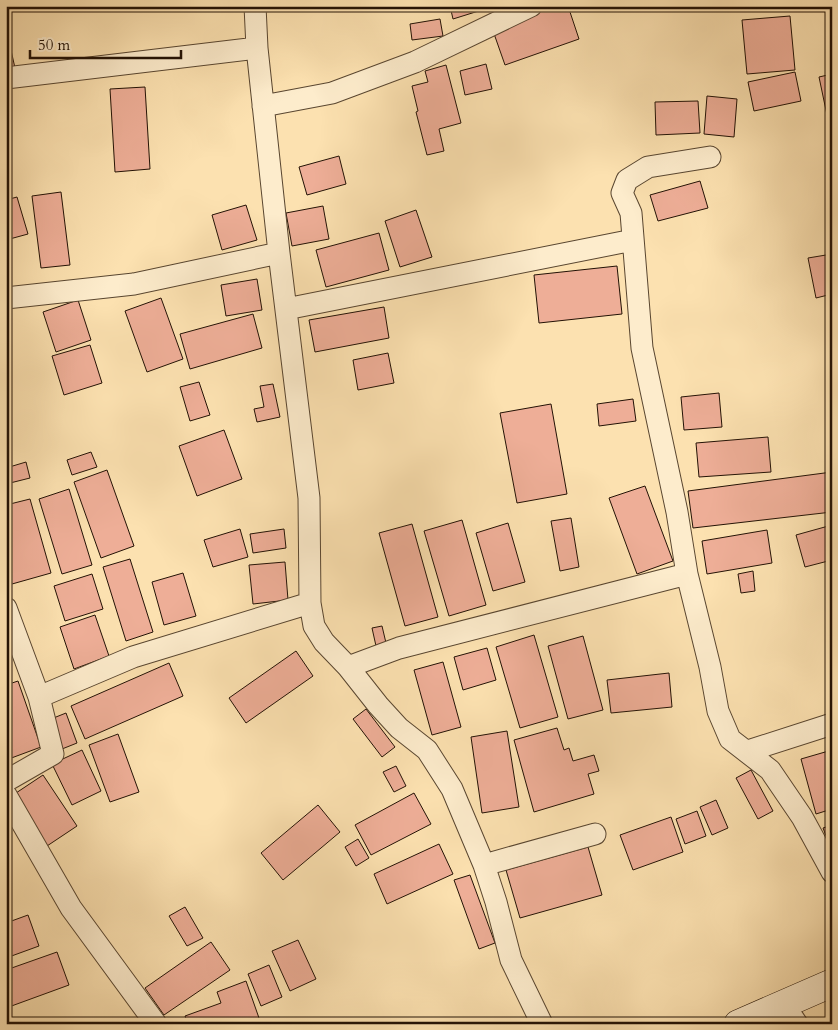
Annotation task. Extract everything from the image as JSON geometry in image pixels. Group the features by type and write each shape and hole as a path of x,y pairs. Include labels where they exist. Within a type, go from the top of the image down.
{"main road":[{"path":"738,1024 832,983"},
{"path":"790,1022 832,1001"}],"street":[{"path":"255,6 257,48 279,254 309,498 310,603 314,626 324,642 348,666 399,728 427,750 452,789 484,864 511,960 542,1024"},
{"path":"263,106 332,93 415,62 531,6"},
{"path":"6,78 257,48"},
{"path":"710,157 648,167 627,180 622,192 631,214 642,348 671,483 687,574 710,667 718,711 730,739 748,751 770,770 802,817 832,872"},
{"path":"286,309 633,240"},
{"path":"6,298 134,284 279,254"},
{"path":"348,666 399,648 687,574"},
{"path":"39,697 133,657 310,603"},
{"path":"6,608 39,697 52,754 6,781"},
{"path":"748,751 832,724"},
{"path":"6,794 71,908 156,1024"},
{"path":"484,864 595,834"}],"building":[{"path":"450,6 484,6 485,9 453,19"},
{"path":"555,6 568,6 579,39 505,65 492,28"},
{"path":"790,16 795,70 747,74 742,20"},
{"path":"440,19 443,36 412,40 410,24"},
{"path":"6,28 15,68 6,70"},
{"path":"486,64 492,89 465,95 460,71"},
{"path":"446,65 461,123 439,129 444,151 427,155 416,112 418,111 412,86 428,82 425,71"},
{"path":"795,72 801,101 754,111 748,82"},
{"path":"832,74 832,119 828,120 819,77"},
{"path":"145,87 150,169 115,172 110,89"},
{"path":"707,96 737,99 734,137 704,134"},
{"path":"698,101 700,133 656,135 655,102"},
{"path":"339,156 346,184 307,195 299,167"},
{"path":"700,181 708,208 658,221 650,195"},
{"path":"61,192 70,265 41,268 32,196"},
{"path":"17,197 28,234 6,240 6,200"},
{"path":"246,205 257,240 222,250 212,215"},
{"path":"323,206 329,239 292,246 286,213"},
{"path":"416,210 432,257 400,267 385,221"},
{"path":"379,233 389,270 326,287 316,250"},
{"path":"832,254 832,294 816,298 808,258"},
{"path":"617,266 622,314 539,323 534,275"},
{"path":"257,279 262,310 226,316 221,285"},
{"path":"161,298 183,359 147,372 125,311"},
{"path":"78,300 91,340 56,352 43,312"},
{"path":"384,307 389,338 315,352 309,320"},
{"path":"253,314 262,348 190,369 180,334"},
{"path":"90,345 102,383 64,395 52,356"},
{"path":"388,353 394,383 358,390 353,360"},
{"path":"199,382 210,415 190,421 180,387"},
{"path":"273,384 280,417 257,422 254,409 264,407 260,386"},
{"path":"719,393 722,427 684,430 681,397"},
{"path":"633,399 636,421 599,426 597,404"},
{"path":"551,404 567,494 517,503 500,413"},
{"path":"224,430 242,479 197,496 179,446"},
{"path":"768,437 771,472 699,477 696,443"},
{"path":"91,452 97,467 72,475 67,460"},
{"path":"26,462 30,478 6,484 6,468"},
{"path":"107,470 134,546 101,558 74,482"},
{"path":"832,472 832,512 693,528 688,491"},
{"path":"645,486 673,561 637,574 609,498"},
{"path":"69,489 92,565 62,574 39,499"},
{"path":"30,499 51,573 12,584 6,563 6,505"},
{"path":"571,518 579,567 560,571 551,521"},
{"path":"462,520 486,605 449,616 424,531"},
{"path":"508,523 525,582 493,591 476,533"},
{"path":"412,524 438,617 405,626 379,533"},
{"path":"832,525 832,560 805,567 796,535"},
{"path":"240,529 248,557 213,567 204,540"},
{"path":"284,529 286,548 253,553 250,534"},
{"path":"767,530 772,563 707,574 702,541"},
{"path":"130,559 153,632 126,641 103,567"},
{"path":"285,562 288,600 253,604 249,565"},
{"path":"753,571 755,591 741,593 738,574"},
{"path":"183,573 196,616 164,625 152,582"},
{"path":"92,574 103,609 65,621 54,586"},
{"path":"95,615 109,656 74,669 60,627"},
{"path":"382,626 386,643 376,646 372,628"},
{"path":"534,635 558,717 520,728 496,647"},
{"path":"583,636 603,710 568,719 548,646"},
{"path":"487,648 496,680 463,690 454,657"},
{"path":"296,651 313,676 246,723 229,698"},
{"path":"443,662 461,727 432,735 414,670"},
{"path":"169,663 183,696 85,739 71,706"},
{"path":"669,673 672,707 611,713 607,680"},
{"path":"18,681 41,747 6,760 6,685"},
{"path":"366,709 395,747 382,757 353,719"},
{"path":"66,713 77,743 57,751 46,721"},
{"path":"557,728 564,750 569,748 573,761 594,755 599,771 588,774 594,794 534,812 514,740"},
{"path":"507,731 519,807 482,813 471,737"},
{"path":"118,734 139,792 110,802 89,745"},
{"path":"82,750 101,791 72,805 52,764"},
{"path":"832,750 832,809 816,814 801,759"},
{"path":"396,766 406,786 394,792 383,772"},
{"path":"751,770 773,811 758,819 736,778"},
{"path":"43,775 77,826 44,848 10,797"},
{"path":"414,793 431,824 371,855 355,825"},
{"path":"716,800 728,828 712,835 700,807"},
{"path":"318,805 340,832 283,880 261,853"},
{"path":"697,811 706,836 685,844 676,819"},
{"path":"671,817 683,852 633,870 620,835"},
{"path":"832,825 832,851 823,828"},
{"path":"358,839 369,858 356,866 345,847"},
{"path":"439,844 453,874 387,904 374,874"},
{"path":"588,847 602,895 520,918 506,870"},
{"path":"470,875 495,943 479,949 454,880"},
{"path":"185,907 203,938 187,946 169,916"},
{"path":"28,915 39,946 6,958 6,923"},
{"path":"298,940 316,979 290,991 272,951"},
{"path":"211,942 230,970 164,1015 145,988"},
{"path":"57,952 69,985 6,1008 6,970"},
{"path":"269,965 282,997 261,1006 248,974"},
{"path":"246,981 259,1018 244,1024 188,1024 185,1016 221,1003 217,992"}]}
